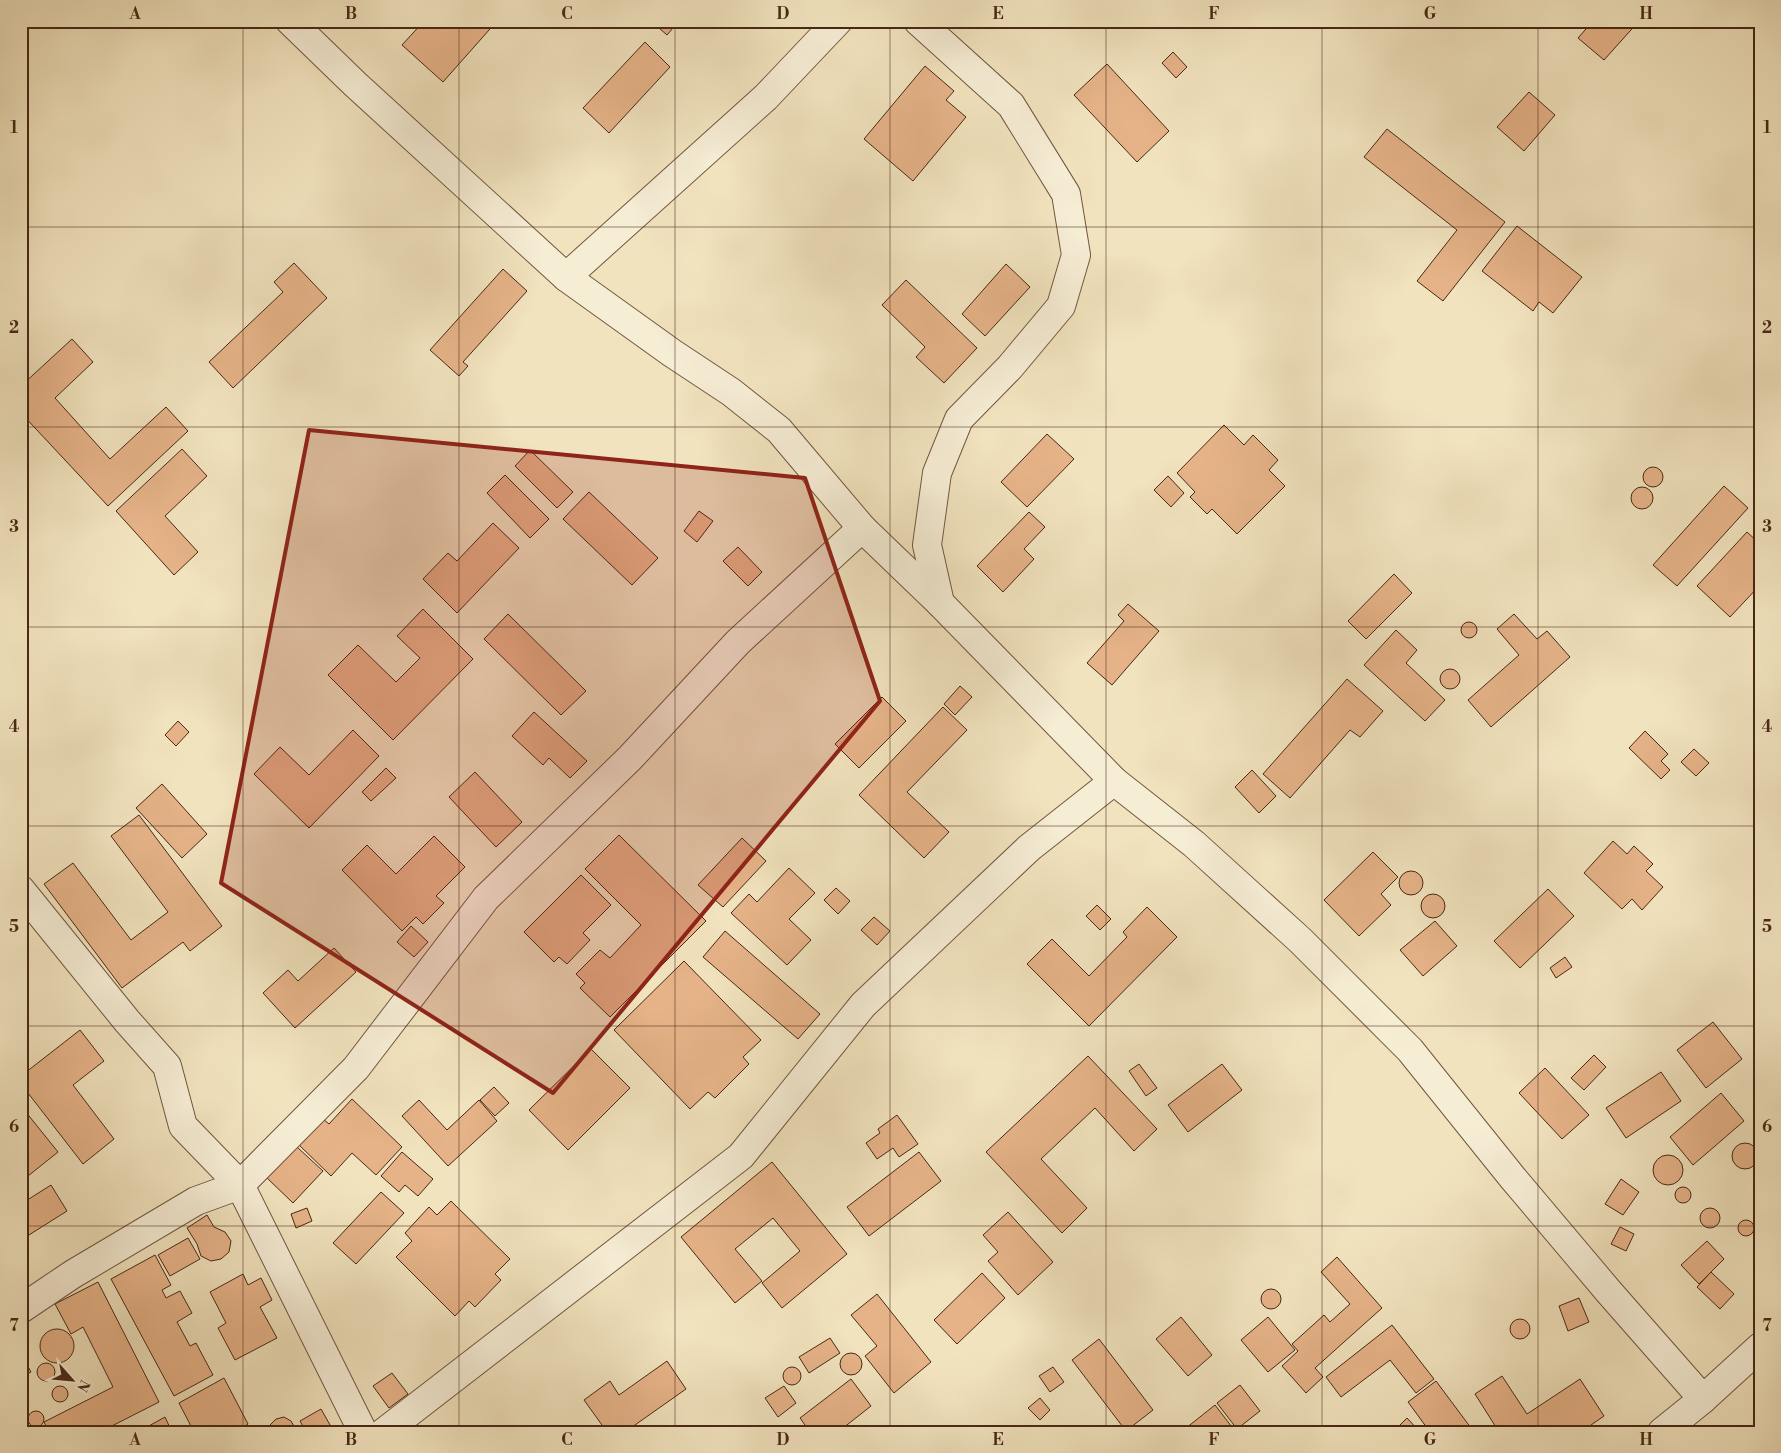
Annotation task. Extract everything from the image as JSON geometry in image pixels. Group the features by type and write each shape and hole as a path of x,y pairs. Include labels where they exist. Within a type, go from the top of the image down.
{"street":[{"path":"290,21 377,104 566,277 672,353 731,392 779,430 862,528 940,603 1114,781 1194,844 1300,940 1410,1050 1518,1184 1702,1399"},
{"path":"566,277 766,97 838,21"},
{"path":"918,21 1011,105 1066,194 1076,255 1061,306 1010,366 959,419 937,473 927,545 940,603"},
{"path":"21,1309 73,1274 196,1201 240,1185 356,1068 486,898 630,758 738,642 862,528"},
{"path":"384,1432 741,1156 863,1005 1029,848 1114,781"},
{"path":"21,890 166,1066 183,1126 240,1185 363,1432"},
{"path":"1662,1432 1760,1347"}],"highlighted area":[{"path":"309,430 805,478 880,701 553,1093 221,883"}],"building":[{"path":"424,21 438,21 445,28 451,21 497,21 443,82 402,45"},
{"path":"651,21 679,21 667,35"},
{"path":"1593,21 1639,21 1604,60 1578,38"},
{"path":"645,42 670,67 609,133 583,108"},
{"path":"1173,52 1187,67 1176,78 1162,63"},
{"path":"1107,64 1169,131 1137,162 1074,95"},
{"path":"925,66 954,91 946,100 966,117 913,181 864,139"},
{"path":"1529,92 1555,115 1524,151 1497,127"},
{"path":"1387,129 1505,222 1443,301 1417,281 1457,230 1364,157"},
{"path":"1517,226 1582,277 1553,313 1539,302 1533,311 1482,271"},
{"path":"294,263 327,298 233,388 209,362 283,292 274,282"},
{"path":"1006,264 1030,287 985,336 962,314"},
{"path":"503,269 527,291 463,362 468,366 459,376 430,350"},
{"path":"906,280 977,348 944,383 916,357 925,347 882,305"},
{"path":"72,339 93,362 55,398 110,459 166,407 188,431 108,506 21,413 21,386"},
{"path":"1224,425 1244,445 1253,435 1278,460 1269,470 1285,486 1237,534 1212,509 1207,514 1190,497 1195,492 1177,473"},
{"path":"1047,434 1074,459 1027,507 1001,482"},
{"path":"182,449 207,476 165,516 198,552 174,575 116,511"},
{"path":"530,450 573,492 557,508 515,466"},
{"path":"1653,467 1660,470 1663,477 1660,484 1653,487 1646,484 1643,477 1646,470"},
{"path":"505,475 549,519 530,538 487,493"},
{"path":"1168,476 1184,493 1171,507 1154,490"},
{"path":"1724,486 1748,508 1677,586 1653,565"},
{"path":"1642,487 1650,490 1653,498 1650,506 1642,509 1634,506 1631,498 1634,490"},
{"path":"589,492 658,558 632,585 563,519"},
{"path":"699,511 713,521 697,542 684,531"},
{"path":"1029,512 1045,527 1024,549 1034,559 1003,592 977,566"},
{"path":"493,523 519,548 457,613 423,579 448,553 457,561"},
{"path":"1747,532 1760,544 1760,585 1730,617 1697,586"},
{"path":"738,547 762,572 748,586 723,561"},
{"path":"1394,574 1412,593 1366,639 1348,621"},
{"path":"1128,604 1159,631 1112,685 1087,663 1124,621 1118,615"},
{"path":"423,609 473,659 393,740 328,675 358,645 396,682 420,658 397,636"},
{"path":"508,614 586,691 561,715 484,639"},
{"path":"1514,614 1537,639 1547,631 1570,657 1491,727 1468,700 1519,655 1497,629"},
{"path":"1466,622 1472,622 1477,627 1475,636 1466,638 1461,633 1461,627"},
{"path":"1396,630 1417,650 1406,663 1445,700 1425,721 1364,665"},
{"path":"1450,669 1457,672 1460,679 1457,686 1450,689 1443,686 1440,679 1443,672"},
{"path":"1347,679 1383,711 1360,737 1350,730 1290,798 1263,774"},
{"path":"960,686 972,697 955,715 944,704"},
{"path":"882,697 906,721 859,768 835,744"},
{"path":"943,707 967,730 907,792 949,832 924,858 859,795"},
{"path":"534,712 587,761 570,778 549,758 543,765 512,736"},
{"path":"178,721 189,732 176,746 165,735"},
{"path":"353,730 379,756 309,828 254,774 280,747 309,775"},
{"path":"1645,731 1668,754 1661,761 1670,770 1661,779 1629,748"},
{"path":"1694,749 1709,763 1696,776 1681,762"},
{"path":"386,768 396,778 371,801 362,792"},
{"path":"1252,770 1276,796 1259,813 1235,787"},
{"path":"475,772 522,822 496,847 449,797"},
{"path":"162,784 207,834 182,858 136,808"},
{"path":"139,815 222,926 190,951 183,942 122,988 44,884 73,863 131,940 168,912 111,836"},
{"path":"619,835 706,921 610,1017 580,988 585,983 576,974 600,950 610,958 641,925 585,869"},
{"path":"434,836 465,867 436,896 444,903 423,924 416,917 402,931 342,870 367,845 396,874"},
{"path":"742,838 766,861 723,907 698,885"},
{"path":"1613,841 1627,854 1634,846 1653,864 1646,871 1663,887 1642,910 1632,899 1622,909 1584,873"},
{"path":"1373,852 1398,877 1381,894 1391,905 1359,936 1324,900"},
{"path":"789,868 815,893 789,919 811,940 787,965 731,913 749,894 757,902"},
{"path":"1411,871 1416,872 1422,878 1422,888 1416,894 1411,895 1406,894 1400,888 1399,883 1400,878 1406,872"},
{"path":"581,875 611,905 583,933 590,940 567,964 559,957 554,962 524,932"},
{"path":"836,888 850,901 838,914 824,900"},
{"path":"1548,889 1574,916 1520,968 1494,941"},
{"path":"1433,894 1442,897 1445,906 1442,915 1433,918 1424,915 1421,906 1424,897"},
{"path":"1097,905 1111,919 1100,930 1086,916"},
{"path":"1147,907 1177,937 1089,1026 1027,964 1052,939 1089,976 1127,937 1123,932"},
{"path":"874,917 890,931 877,945 861,930"},
{"path":"1435,921 1457,946 1423,976 1400,950"},
{"path":"411,926 428,942 414,957 397,942"},
{"path":"725,931 820,1014 798,1039 703,957"},
{"path":"334,948 356,972 295,1028 263,993 288,970 298,981"},
{"path":"1565,957 1572,967 1556,978 1550,968"},
{"path":"684,961 761,1040 743,1057 749,1064 715,1098 708,1092 690,1109 614,1030"},
{"path":"1713,1022 1742,1059 1706,1088 1677,1050"},
{"path":"80,1030 104,1061 73,1085 114,1139 83,1164 21,1084 21,1076"},
{"path":"591,1049 630,1088 568,1150 529,1110"},
{"path":"1594,1055 1606,1067 1584,1090 1571,1078"},
{"path":"1088,1056 1157,1129 1134,1151 1095,1108 1041,1159 1087,1208 1062,1233 986,1152"},
{"path":"1139,1064 1157,1088 1146,1096 1129,1071"},
{"path":"1222,1064 1242,1090 1188,1132 1168,1105"},
{"path":"1545,1068 1589,1115 1562,1139 1519,1093"},
{"path":"1661,1072 1681,1101 1626,1138 1606,1108"},
{"path":"494,1087 509,1103 495,1116 480,1100"},
{"path":"1721,1093 1744,1121 1693,1165 1670,1137"},
{"path":"352,1099 402,1147 376,1175 352,1153 331,1176 298,1144 322,1118 329,1124"},
{"path":"419,1100 447,1130 479,1100 497,1121 448,1166 402,1116"},
{"path":"21,1106 58,1152 28,1176 21,1168"},
{"path":"897,1115 918,1144 899,1157 893,1148 877,1159 866,1143 880,1133 878,1129"},
{"path":"1745,1143 1754,1147 1758,1156 1754,1165 1745,1169 1736,1165 1732,1156 1736,1147"},
{"path":"296,1146 323,1171 293,1203 266,1177"},
{"path":"402,1152 433,1179 418,1196 405,1185 399,1192 381,1176"},
{"path":"919,1152 941,1181 869,1236 847,1207"},
{"path":"1668,1155 1679,1159 1683,1170 1679,1181 1668,1185 1657,1181 1653,1170 1657,1159"},
{"path":"772,1162 847,1254 782,1308 762,1283 800,1251 773,1218 735,1249 762,1281 735,1303 681,1237"},
{"path":"1621,1179 1639,1192 1623,1215 1605,1204"},
{"path":"51,1185 67,1211 21,1240 21,1204"},
{"path":"1683,1187 1691,1195 1683,1203 1675,1195"},
{"path":"381,1192 404,1213 356,1264 333,1243"},
{"path":"451,1201 510,1259 495,1274 501,1280 475,1307 469,1301 455,1316 396,1257 412,1241 405,1233 429,1207 437,1215"},
{"path":"307,1208 312,1221 296,1228 291,1214"},
{"path":"1710,1208 1717,1211 1720,1218 1717,1225 1710,1228 1703,1225 1700,1218 1703,1211"},
{"path":"1008,1212 1053,1262 1018,1295 988,1261 998,1252 983,1235"},
{"path":"207,1215 214,1227 225,1232 231,1241 229,1252 221,1259 211,1261 201,1256 197,1244 187,1228"},
{"path":"1743,1220 1749,1220 1754,1225 1752,1234 1743,1236 1738,1231 1738,1225"},
{"path":"1620,1227 1634,1234 1626,1251 1611,1244"},
{"path":"188,1238 200,1259 170,1276 158,1255"},
{"path":"1707,1241 1724,1259 1699,1284 1681,1265"},
{"path":"155,1255 171,1285 162,1290 166,1298 180,1291 192,1313 177,1322 190,1346 196,1343 213,1375 174,1396 111,1279"},
{"path":"1337,1257 1382,1308 1315,1368 1323,1377 1306,1393 1282,1366 1298,1351 1292,1344 1324,1315 1330,1322 1350,1304 1321,1272"},
{"path":"1711,1272 1734,1294 1720,1309 1697,1287"},
{"path":"982,1273 1005,1298 957,1344 934,1320"},
{"path":"243,1274 248,1285 261,1278 272,1300 260,1307 277,1338 235,1360 218,1328 226,1323 210,1292"},
{"path":"98,1282 159,1402 100,1432 49,1432 44,1422 113,1387 83,1327 71,1334 55,1304"},
{"path":"1271,1289 1278,1292 1281,1299 1278,1306 1271,1309 1264,1306 1261,1299 1264,1292"},
{"path":"877,1294 931,1362 894,1393 865,1356 877,1346 851,1315"},
{"path":"1579,1298 1589,1322 1568,1331 1559,1306"},
{"path":"1181,1317 1212,1355 1188,1376 1156,1339"},
{"path":"1268,1317 1295,1350 1268,1372 1241,1340"},
{"path":"1520,1319 1527,1322 1530,1329 1527,1336 1520,1339 1513,1336 1510,1329 1513,1322"},
{"path":"1392,1325 1434,1379 1416,1393 1390,1360 1341,1397 1326,1377"},
{"path":"57,1329 69,1334 74,1346 69,1358 57,1363 45,1358 40,1346 45,1334"},
{"path":"830,1338 840,1353 809,1373 799,1357"},
{"path":"1099,1339 1153,1410 1126,1431 1072,1360"},
{"path":"847,1353 855,1353 862,1360 862,1368 855,1375 847,1375 840,1368 840,1360"},
{"path":"21,1354 31,1372 21,1377"},
{"path":"667,1361 686,1389 625,1432 607,1432 584,1400 610,1381 619,1395"},
{"path":"46,1363 53,1365 55,1372 53,1379 46,1381 39,1379 37,1372 39,1365"},
{"path":"792,1367 798,1370 801,1376 798,1382 792,1385 786,1382 783,1376 786,1370"},
{"path":"1053,1367 1064,1382 1050,1392 1039,1376"},
{"path":"392,1373 408,1394 389,1408 373,1386"},
{"path":"1502,1376 1527,1414 1580,1379 1604,1416 1581,1432 1499,1432 1475,1394"},
{"path":"224,1378 248,1424 236,1432 194,1432 179,1403"},
{"path":"851,1379 871,1406 838,1432 810,1432 800,1418"},
{"path":"1436,1381 1474,1432 1430,1432 1408,1402"},
{"path":"1240,1385 1260,1411 1237,1429 1217,1403"},
{"path":"60,1386 68,1394 60,1402 52,1394"},
{"path":"784,1386 796,1403 778,1417 765,1398"},
{"path":"1040,1398 1050,1410 1040,1420 1028,1408"},
{"path":"1215,1405 1235,1431 1181,1432"},
{"path":"321,1409 334,1432 306,1432 300,1421"},
{"path":"36,1411 44,1419 36,1427 28,1419"},
{"path":"165,1417 172,1432 138,1432"},
{"path":"284,1417 291,1421 295,1428 294,1432 269,1432 270,1425 276,1419"},
{"path":"1407,1418 1420,1432 1393,1432"}]}
